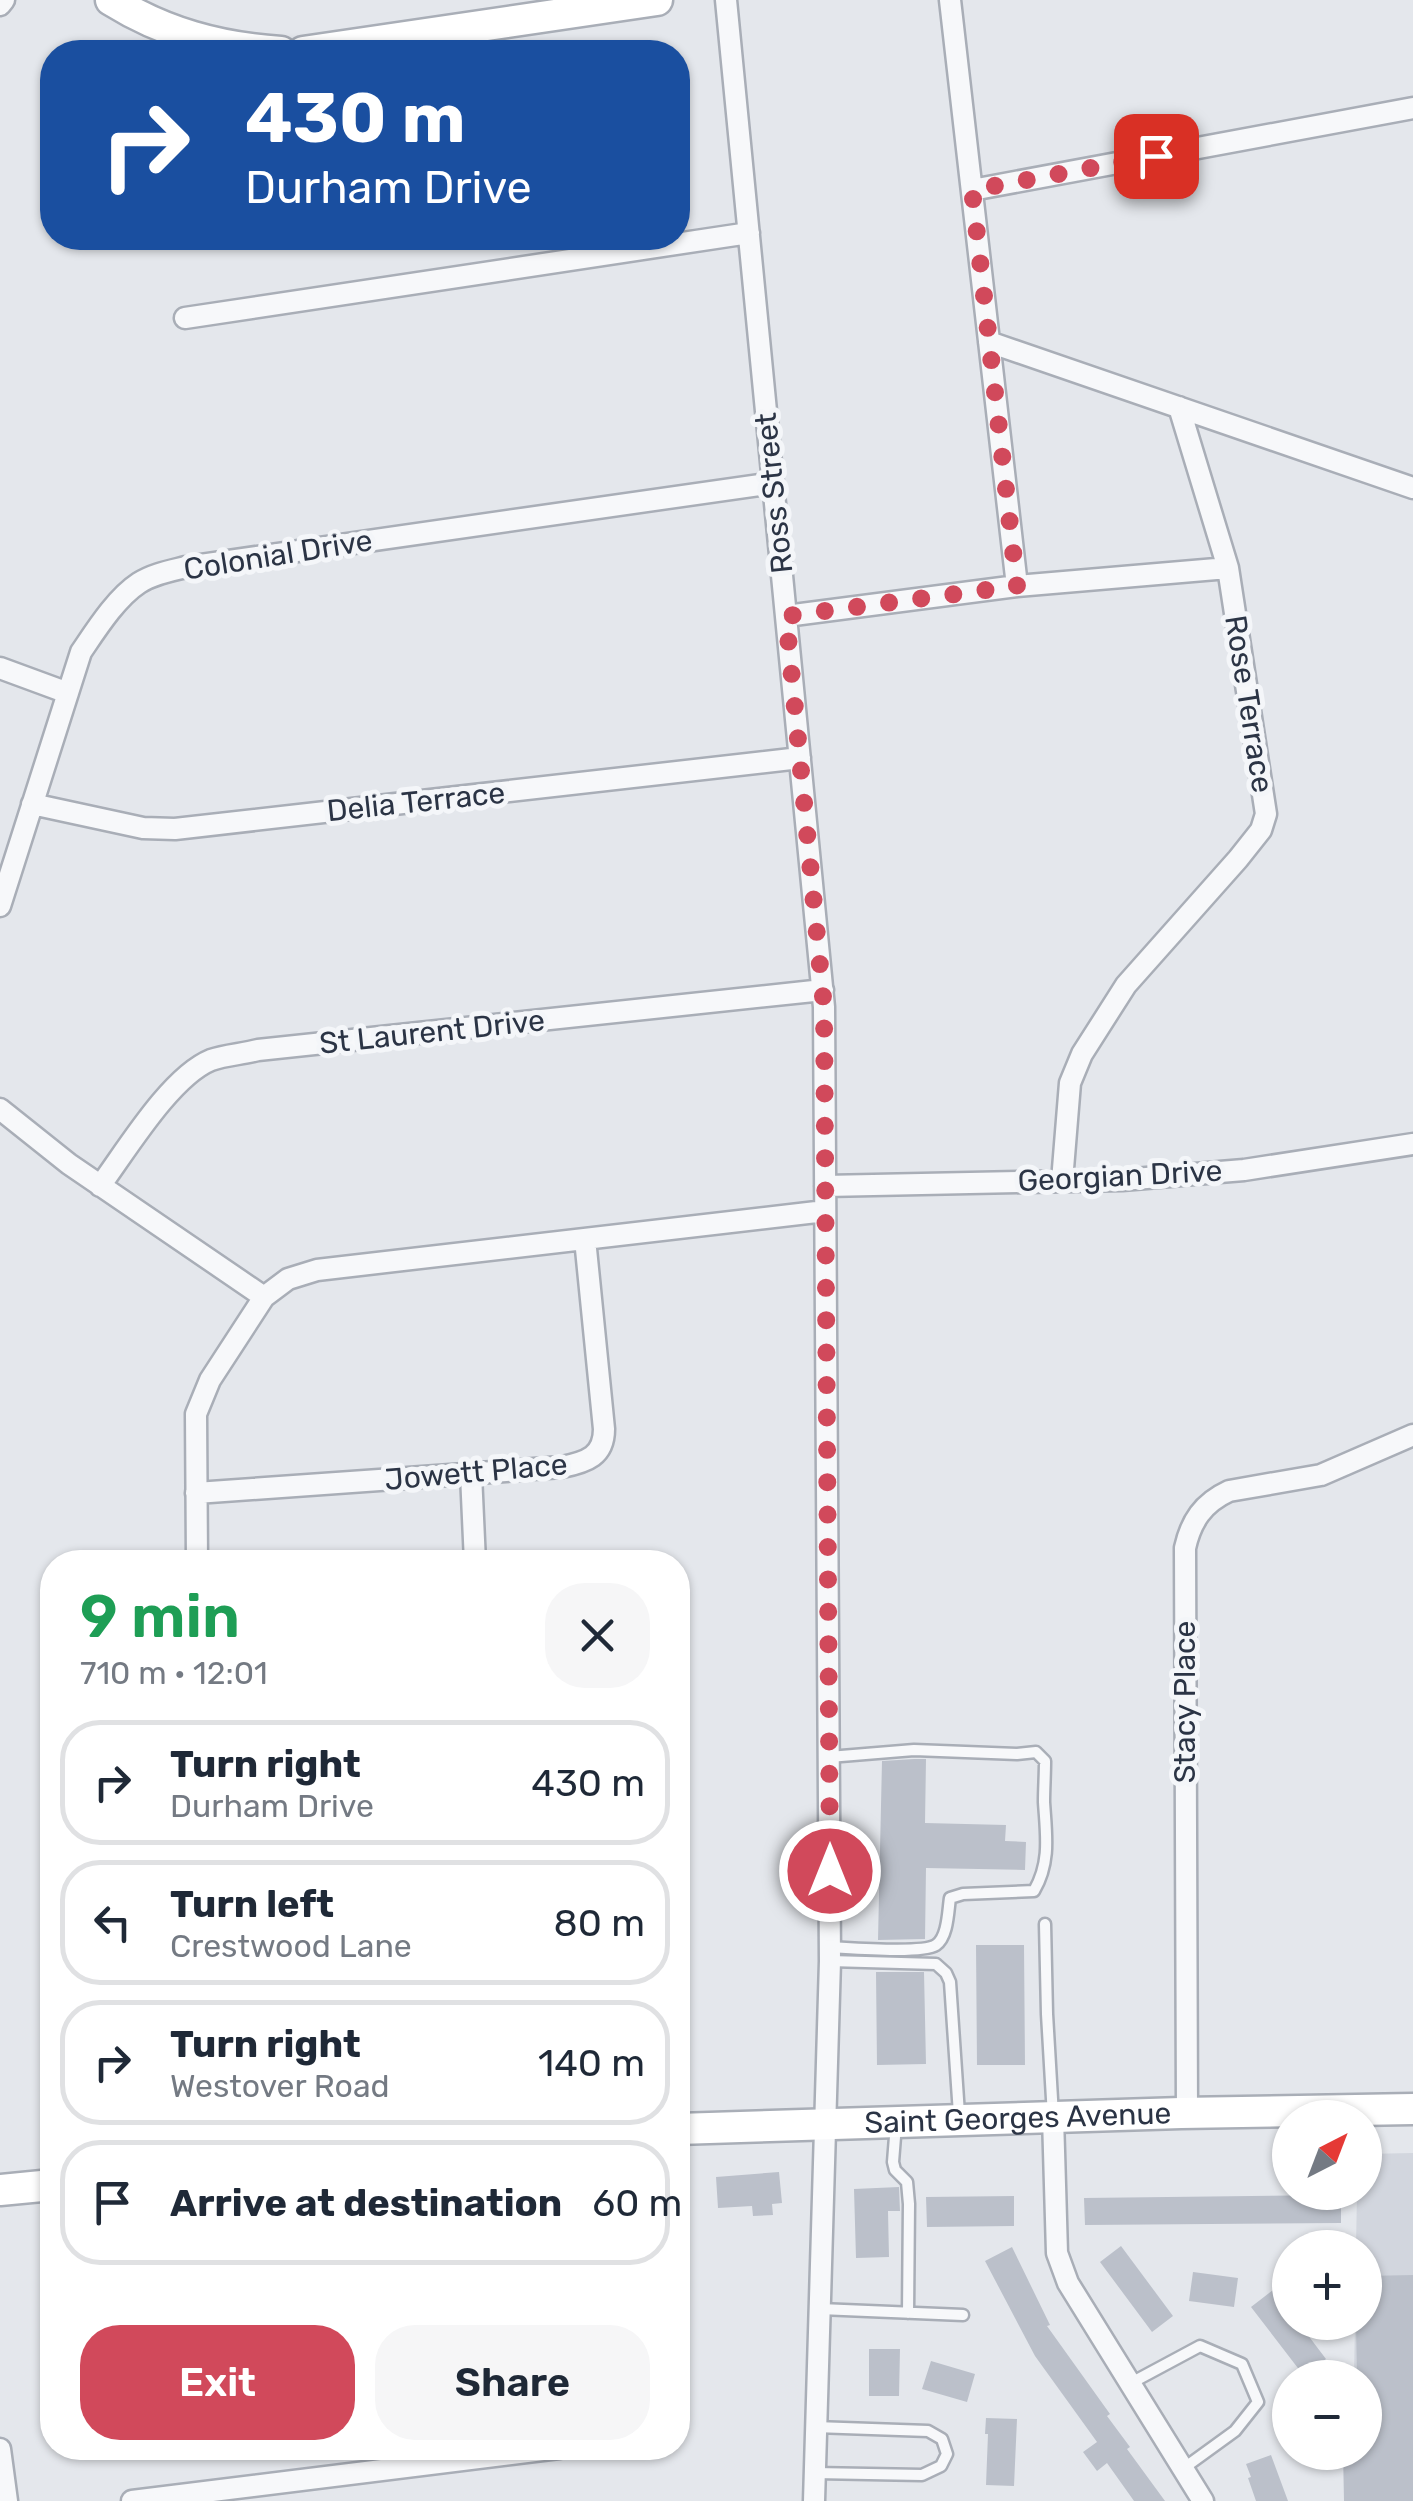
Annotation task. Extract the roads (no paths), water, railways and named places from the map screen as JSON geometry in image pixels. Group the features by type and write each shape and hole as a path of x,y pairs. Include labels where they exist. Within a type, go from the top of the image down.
{"main road":[{"path":"111,0 137,16 199,40"},
{"path":"385,40 657,0"},
{"name":"Saint Georges Avenue","path":"690,2130 1413,2109"},
{"path":"0,2190 40,2186"}],"street":[{"name":"Ross Street","path":"726,0 822,990 830,1954 814,2501"},
{"path":"950,0 1017,586"},
{"path":"972,190 1413,108"},
{"path":"690,243 749,234"},
{"path":"184,318 641,250"},
{"path":"990,342 1413,488"},
{"name":"Rose Terrace","path":"1062,1181 1070,1083 1082,1054 1126,985 1238,859 1261,830 1266,814 1228,568 1180,408"},
{"name":"Colonial Drive","path":"0,906 81,652 106,617 138,584 186,567 773,483"},
{"path":"786,616 1017,586 1228,568"},
{"path":"0,668 68,692"},
{"name":"Delia Terrace","path":"32,804 143,828 175,829 800,758"},
{"name":"St Laurent Drive","path":"100,1186 161,1103 188,1075 210,1060 258,1050 822,990"},
{"path":"0,1110 100,1186 264,1297"},
{"name":"Georgian Drive","path":"825,1186 1122,1180 1244,1170 1413,1144"},
{"path":"197,1550 196,1414 210,1380 264,1297 288,1279 317,1270 826,1211"},
{"name":"Jowett Place","path":"196,1493 562,1467 580,1464 597,1453 604,1443 585,1239"},
{"name":"Stacy Place","path":"1187,2113 1185,1548 1190,1528 1200,1510 1229,1490 1321,1476 1406,1437"},
{"path":"471,1474 475,1550"},
{"path":"1053,2117 1056,2253 1082,2308 1203,2501"},
{"path":"0,2449 7,2501"},
{"path":"132,2501 462,2460"}],"lane":[{"path":"829,1757 914,1750 1036,1752 1045,1761 1048,1847 1041,1879 1034,1891 950,1898 944,1936 936,1944 918,1949 830,1954"},
{"path":"1045,1924 1053,2117"},
{"path":"830,1954 936,1964 946,1973 950,1982 959,2120"},
{"path":"896,2122 893,2162 907,2182 908,2193 908,2313"},
{"path":"819,2310 963,2315"},
{"path":"1130,2384 1200,2346 1242,2364 1258,2402 1235,2431 1184,2468"},
{"path":"814,2473 922,2475 941,2466 947,2454 945,2442 928,2431 815,2427"}]}
